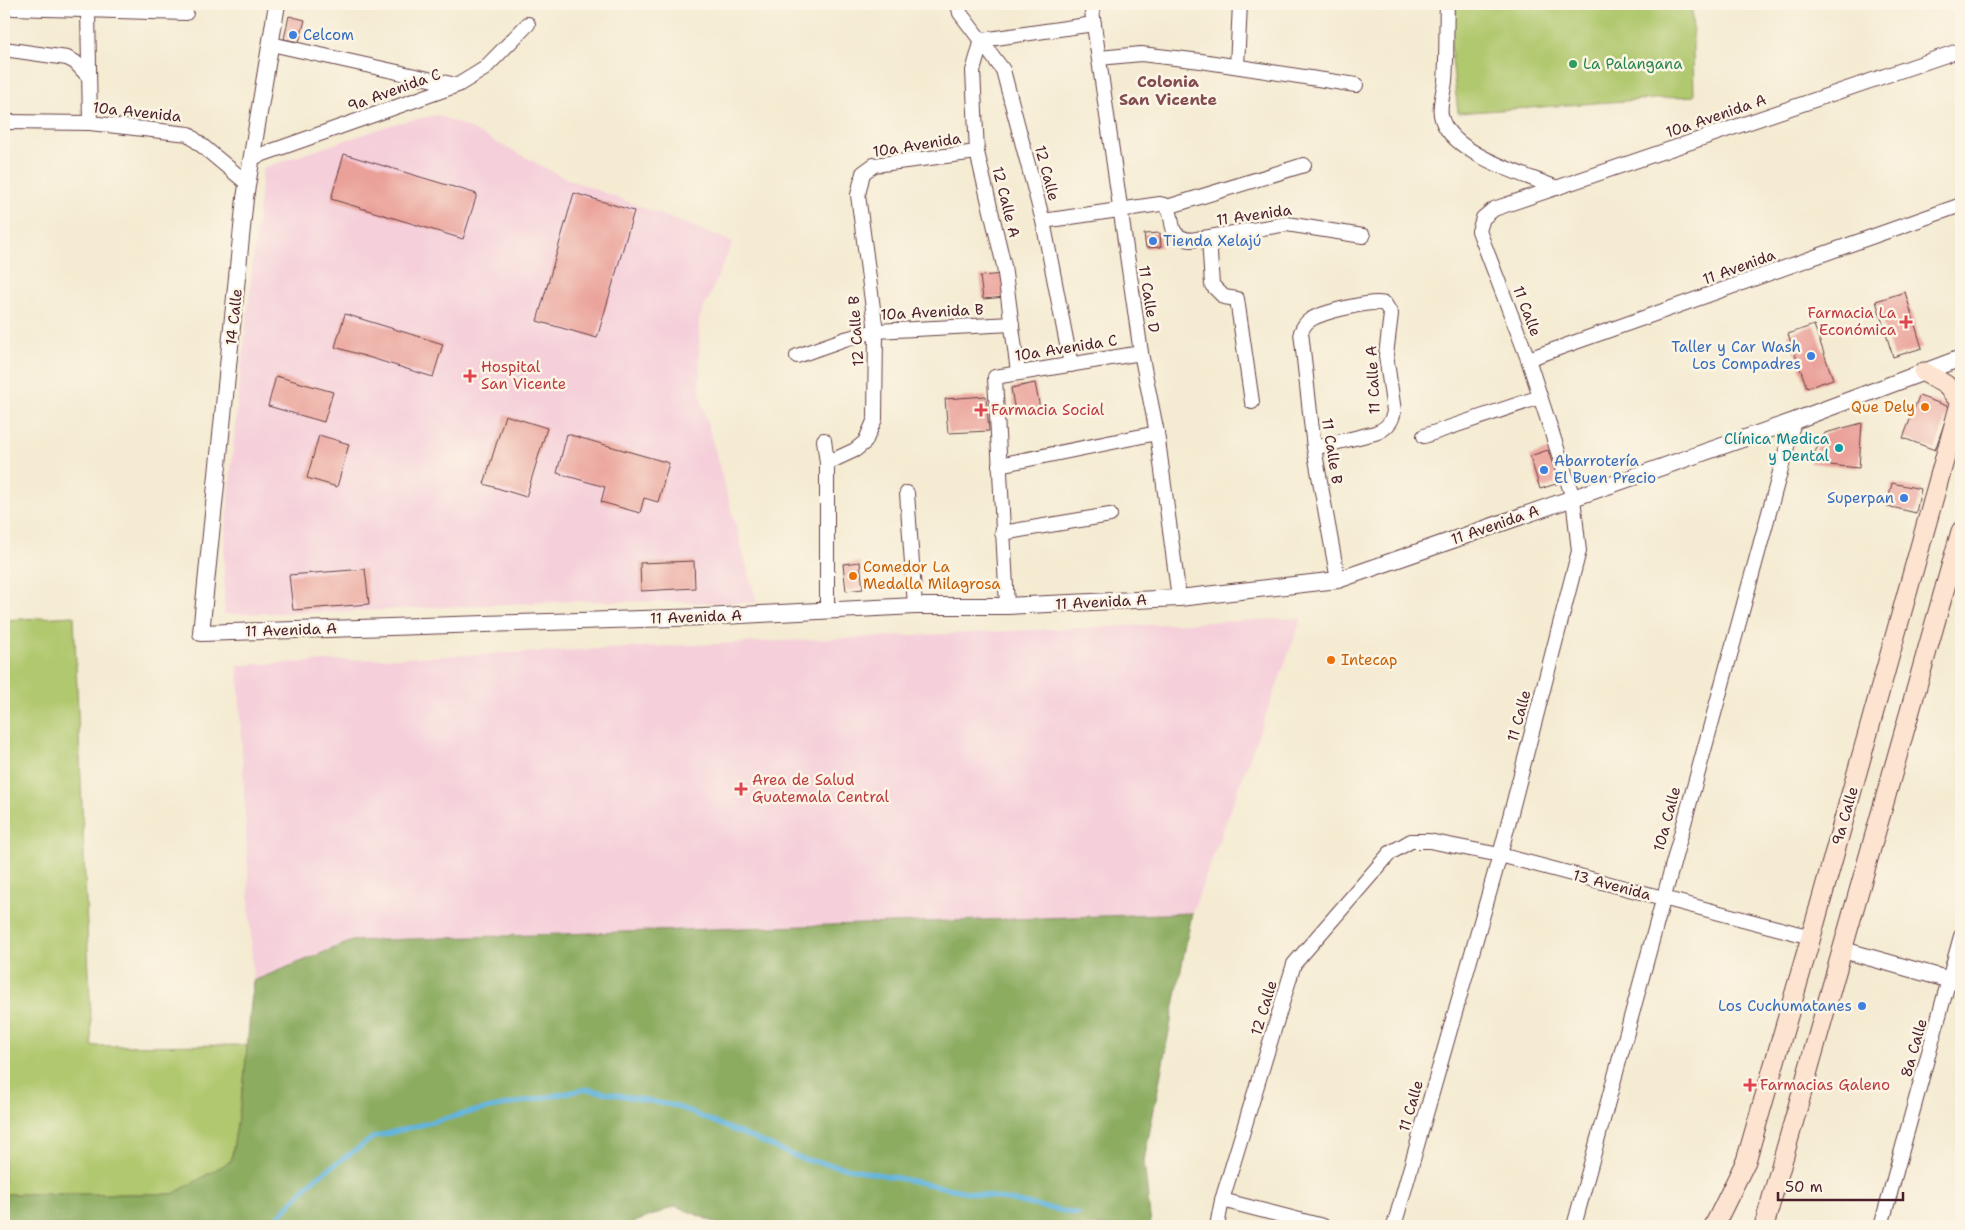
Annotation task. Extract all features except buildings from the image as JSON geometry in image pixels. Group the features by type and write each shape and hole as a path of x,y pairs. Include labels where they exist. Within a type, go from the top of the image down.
{"main road":[{"path":"1924,372 1946,384 1961,401"},
{"name":"9a Calle","path":"1714,1226 1746,1161 1812,937 1961,401"},
{"path":"1764,1226 1843,950 1958,562 1961,531"}],"street":[{"path":"9,4 14,8 186,14"},
{"name":"14 Calle","path":"201,633 248,184 277,4"},
{"name":"11 Calle D","path":"1091,4 1119,210 1141,353 1157,433 1179,598"},
{"path":"1237,66 1240,4"},
{"path":"1447,4 1445,81 1440,113 1443,124 1455,138 1482,157 1557,188"},
{"name":"12 Calle","path":"956,7 1003,70 1043,221 1071,365"},
{"path":"88,10 90,123"},
{"name":"9a Avenida C","path":"252,158 458,85 484,69 528,24"},
{"path":"982,40 1094,24"},
{"name":"12 Calle A","path":"982,40 973,71 977,152 1004,266 1018,372"},
{"path":"272,44 458,85"},
{"path":"4,49 67,58 75,62 88,76"},
{"name":"10a Avenida A","path":"1483,218 1494,209 1961,50"},
{"path":"1099,58 1141,54 1237,66 1356,85"},
{"name":"10a Avenida","path":"4,122 90,123 188,134 248,184"},
{"name":"10a Avenida","path":"863,173 874,165 977,152"},
{"path":"1043,221 1160,204 1167,207 1304,165"},
{"name":"12 Calle B","path":"827,463 856,450 865,442 875,419 876,331 858,195 863,173"},
{"name":"11 Avenida","path":"1528,359 1961,205"},
{"name":"11 Avenida","path":"1167,207 1171,227 1179,237 1191,240 1287,224 1363,236"},
{"name":"11 Calle","path":"1394,1226 1500,855 1579,551 1573,498 1528,359 1479,231 1483,218"},
{"path":"1210,238 1212,285 1224,297 1236,299 1252,402"},
{"name":"11 Calle B","path":"1338,580 1314,448 1301,340 1303,326 1315,317 1373,302 1385,304"},
{"name":"11 Calle A","path":"1314,448 1375,434 1388,426 1394,411 1386,355 1391,314 1385,304"},
{"name":"10a Avenida B","path":"797,356 845,339 876,331 1012,324"},
{"name":"10a Avenida C","path":"1000,465 995,377 1141,353"},
{"name":"11 Avenida A","path":"201,633 704,617 915,606 1007,606 1179,598 1338,580 1794,421 1961,358"},
{"path":"1424,436 1540,397"},
{"name":"10a Calle","path":"1574,1226 1662,898 1794,421"},
{"path":"1007,606 1000,465 1157,433"},
{"path":"824,440 827,463 827,611"},
{"path":"907,493 915,606"},
{"path":"1002,533 1110,515"},
{"name":"12 Calle","path":"1217,1226 1222,1200 1294,964 1390,853 1411,841"},
{"name":"13 Avenida","path":"1411,841 1430,841 1500,855 1812,937"},
{"name":"8a Calle","path":"1881,1226 1955,981 1961,936"},
{"path":"1843,950 1955,981"},
{"path":"1222,1200 1323,1226"}],"shaded area":[{"name":"Hospital San Vicente","path":"437,115 469,128 563,177 733,242 699,320 700,396 757,603 575,601 338,612 224,614 224,552 236,415 263,168 397,123"},
{"name":"Area de Salud Guatemala Central","path":"1302,618 1192,913 352,941 253,981 238,665"}],"green space":[{"name":"La Palangana","path":"1446,4 1692,4 1694,96 1458,113"},
{"path":"74,616 92,1046 247,1045 244,1081 231,1161 173,1194 7,1194 4,1198 4,620"},
{"path":"1192,913 1144,1161 1151,1226 723,1226 676,1206 625,1226 4,1226 4,1198 7,1194 173,1194 231,1161 244,1081 253,981 352,941"}],"waterway":[{"path":"269,1226 313,1180 374,1137 471,1112 587,1089 676,1106 802,1159 1078,1214"}],"place":[{"name":"Celcom","path":"293,35"},
{"name":"La Palangana","path":"1573,64"},
{"name":"Tienda Xelajú","path":"1153,241"},
{"name":"Farmacia La Económica","path":"1906,322"},
{"name":"Taller y Car Wash Los Compadres","path":"1811,356"},
{"name":"Hospital San Vicente","path":"470,376"},
{"name":"Que Dely","path":"1925,407"},
{"name":"Farmacia Social","path":"981,410"},
{"name":"Clínica Medica y Dental","path":"1839,448"},
{"name":"Abarrotería El Buen Precio","path":"1544,470"},
{"name":"Superpan","path":"1904,498"},
{"name":"Comedor La Medalla Milagrosa","path":"853,576"},
{"name":"Intecap","path":"1331,660"},
{"name":"Area de Salud Guatemala Central","path":"741,789"},
{"name":"Los Cuchumatanes","path":"1862,1006"},
{"name":"Farmacias Galeno","path":"1750,1085"}],"district":[{"name":"Colonia San Vicente","path":"1168,90"}]}
